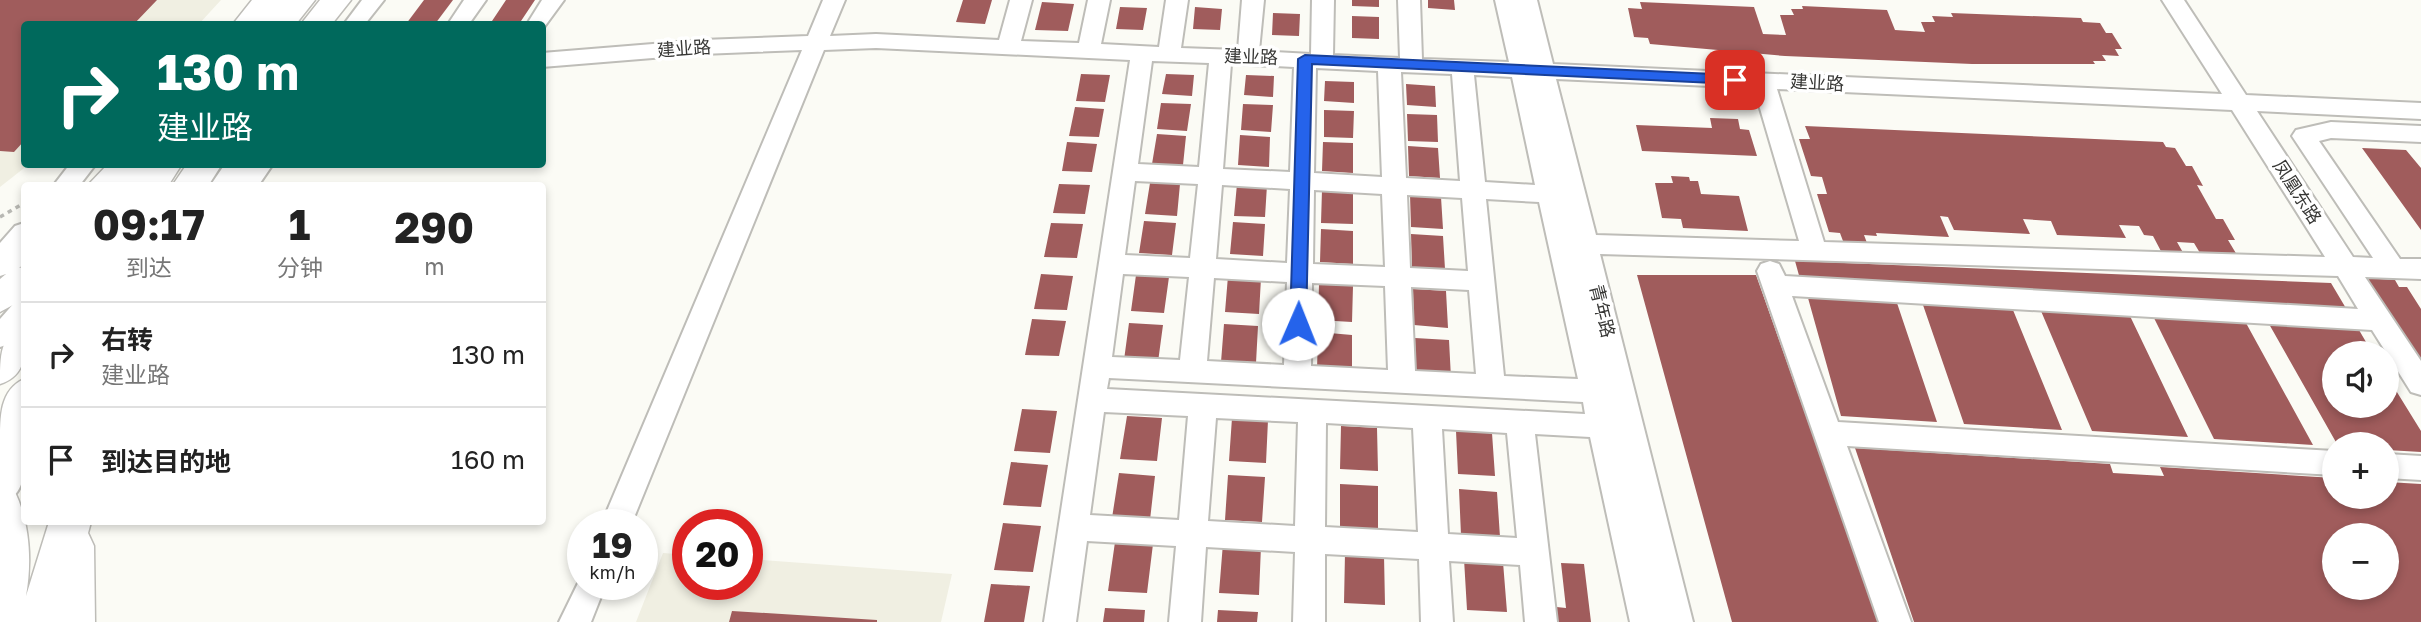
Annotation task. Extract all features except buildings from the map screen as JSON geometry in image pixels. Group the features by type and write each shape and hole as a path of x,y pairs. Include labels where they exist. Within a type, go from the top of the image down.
{"highway":[{"path":"250,21 268,0"},
{"path":"282,21 300,0"},
{"path":"318,21 336,0"},
{"path":"335,21 348,0"},
{"path":"109,182 126,168"},
{"path":"117,182 128,168"},
{"path":"152,182 163,168"},
{"path":"0,261 21,249"},
{"path":"0,298 21,282"},
{"path":"0,369 21,343"},
{"path":"0,426 21,399"},
{"path":"0,505 10,564 0,622"},
{"path":"40,622 70,525"},
{"path":"71,525 73,622"}],"street":[{"path":"268,21 285,0"},
{"path":"357,21 373,0"},
{"path":"460,21 475,0"},
{"path":"540,21 553,0"},
{"path":"623,509 834,0"},
{"path":"1009,47 1021,0"},
{"path":"1089,50 1099,0"},
{"path":"1169,54 1177,0"},
{"path":"1248,57 1253,0"},
{"path":"1297,376 1302,181 1323,0"},
{"path":"1402,382 1394,186 1400,64 1409,0"},
{"name":"青年路","path":"1506,0 1532,70 1587,252 1677,622"},
{"name":"青年路","path":"1527,0 1532,70 1550,194 1646,622"},
{"name":"凤凰东路","path":"2173,0 2421,384"},
{"name":"建业路","path":"546,60 702,47 876,41 2239,103 2420,118"},
{"path":"1060,622 1142,52"},
{"path":"1193,371 1221,56"},
{"path":"1462,67 1491,386"},
{"path":"1763,81 1814,249"},
{"path":"2393,268 2304,136 2420,118"},
{"path":"68,182 80,168"},
{"path":"132,182 143,168"},
{"path":"214,182 225,168"},
{"path":"1125,172 1550,194"},
{"path":"0,261 21,236"},
{"path":"1587,252 1814,249 2421,269"},
{"path":"1587,252 1767,264 1895,622"},
{"path":"1112,264 1481,281"},
{"path":"1775,285 2380,320"},
{"path":"0,337 21,312"},
{"path":"1098,367 1594,391"},
{"path":"1093,400 1602,426"},
{"path":"1185,622 1203,406"},
{"path":"1309,622 1312,412"},
{"path":"1427,417 1437,622"},
{"path":"0,456 21,429"},
{"path":"1827,433 2322,462"},
{"path":"0,492 21,465"},
{"path":"575,622 584,600"}],"lane":[{"path":"1520,422 1541,622"},
{"path":"2399,467 2421,468"},
{"path":"1074,527 1534,552"}],"path":[{"path":"0,217 21,205"}],"shaded area":[{"path":"0,0 221,0 202,21 21,21 21,168 24,168 0,187"},
{"path":"663,553 672,554 672,600 763,600 763,560 952,574 941,622 636,622 645,600 658,600 658,566"}],"route":[{"path":"1298,324 1305,59 1735,80"}]}
